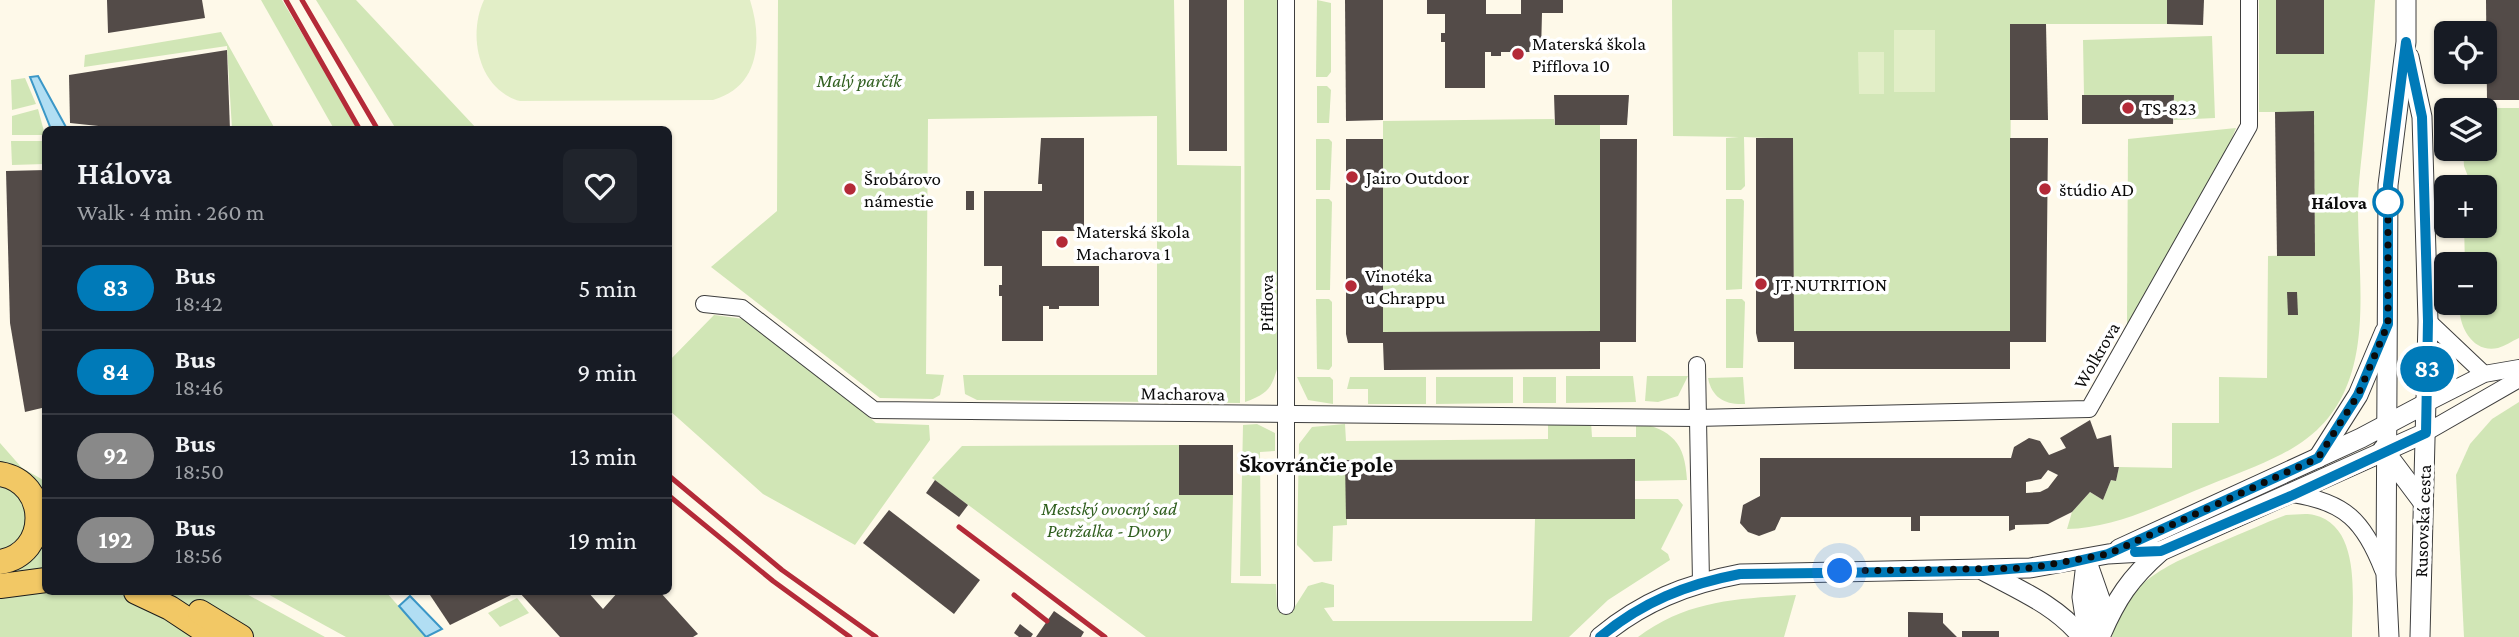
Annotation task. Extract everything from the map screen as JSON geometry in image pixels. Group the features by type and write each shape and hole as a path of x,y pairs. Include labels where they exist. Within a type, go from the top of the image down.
{"main road":[{"path":"0,474 18,480 28,489 38,508 42,529 28,547 3,561"},
{"path":"3,561 42,566"},
{"path":"0,586 42,581"},
{"path":"142,595 170,608 214,637"},
{"path":"172,595 242,637"}],"street":[{"name":"Pifflova","path":"1286,0 1286,606"},
{"name":"Wolkrova","path":"1696,418 2089,409 2249,126 2249,0"},
{"name":"Rusovská cesta","path":"2389,637 2386,575 2388,185 2406,42 2406,0"},
{"name":"Rusovská cesta","path":"2406,42 2422,117 2428,321 2420,637"},
{"name":"Macharova","path":"704,304 742,308 874,410 1696,418"},
{"path":"2428,321 2484,374"},
{"name":"Rusovská cesta","path":"2318,458 2358,395 2388,324"},
{"path":"1697,365 1701,582"},
{"path":"2108,554 2361,438 2484,374 2519,368"},
{"path":"2098,637 2118,597 2141,569 2161,551 2293,495 2426,433 2519,379"},
{"path":"2361,438 2387,450 2422,501"},
{"name":"Rusovská cesta","path":"2293,495 2320,498 2350,513 2373,542 2386,575"},
{"path":"1600,637 1661,597 1701,582 1778,572 1983,571 2030,568 2108,554 2161,551"},
{"path":"2086,559 2101,603 2098,637"},
{"path":"2086,559 2082,597 2088,637"},
{"path":"1983,571 2067,619 2081,637"}],"green space":[{"path":"261,0 282,0 357,126 332,126"},
{"path":"316,0 356,0 474,126 394,126"},
{"path":"484,0 750,0 756,31 754,60 740,85 713,100 520,101 495,86 480,60 477,29"},
{"name":"Šrobárovo námestie","path":"778,0 1174,0 1177,165 1241,166 1240,403 977,400 965,394 963,375 1157,375 1157,116 928,119 926,374 944,375 940,395 933,399 880,398 711,267 777,211"},
{"path":"1244,0 1279,0 1280,359 1270,387 1261,395 1245,402"},
{"path":"1317,0 1331,3 1331,72 1327,77 1316,77"},
{"path":"1672,0 2167,0 2167,24 2011,24 2010,331 1794,331 1793,139 1744,137 1745,186 1741,190 1726,190 1726,138 1739,137 1673,136"},
{"path":"2259,0 2375,0 2358,198 2358,346 2350,378 2336,407 2314,433 2282,454 2140,513 2104,524 2067,529 2072,512 2090,492 2103,500 2111,480 2116,481 2119,467 2172,468 2172,423 2219,423 2219,377 2267,378 2268,256 2315,255 2314,112 2259,112"},
{"path":"1894,30 1935,30 1935,92 1894,92"},
{"path":"221,32 273,126 232,126 227,46 84,67 85,55"},
{"path":"2212,36 2215,118 2174,120 2174,95 2084,95 2083,40"},
{"path":"1858,52 1884,52 1884,94 1859,94"},
{"path":"25,78 36,104 12,110 11,80"},
{"path":"1317,86 1327,86 1331,90 1329,123 1317,123"},
{"path":"2497,108 2519,108 2519,338 2498,348 2489,349 2474,342 2468,336 2461,320 2460,315 2497,315 2497,252 2465,252 2464,238 2497,238 2497,175 2467,175 2464,161 2497,161"},
{"path":"38,109 42,135 12,135 12,116"},
{"path":"1554,119 1555,125 1600,125 1600,331 1383,332 1383,121"},
{"path":"2236,128 2226,153 2127,325 2128,139"},
{"path":"1316,139 1329,139 1332,142 1330,190 1316,190"},
{"path":"11,141 42,141 42,164 12,165"},
{"path":"1316,199 1329,199 1332,202 1330,290 1316,290"},
{"path":"1726,199 1744,201 1742,289 1726,290"},
{"path":"1316,299 1329,299 1332,302 1332,366 1329,370 1317,369"},
{"path":"1726,299 1742,299 1745,302 1743,368 1726,368"},
{"path":"714,315 751,320 876,423 929,425 930,440 855,545 763,494 672,413 672,358"},
{"path":"1566,376 1633,376 1636,402 1566,403"},
{"path":"1647,376 1688,376 1678,396 1658,402 1645,401"},
{"path":"1297,377 1330,377 1333,380 1333,404 1308,400"},
{"path":"1350,377 1426,377 1426,404 1368,404 1368,389 1347,389"},
{"path":"1436,377 1513,377 1513,403 1436,404"},
{"path":"1523,377 1556,377 1556,403 1523,403"},
{"path":"1743,377 1745,404 1720,399 1713,391 1708,378"},
{"path":"2519,402 2519,637 2464,637 2456,475 2470,444 2492,419"},
{"path":"1591,422 1592,437 1636,437 1636,422 1659,429 1679,447 1687,480 1635,481 1634,459 1346,460 1347,525 1333,526 1332,561 1314,562 1297,545 1299,444 1312,427 1345,424 1346,441 1548,439 1548,423"},
{"path":"1257,424 1275,433 1275,451 1260,452 1261,576 1240,576 1243,425"},
{"path":"0,443 22,468 42,479 42,595 248,595 325,637 0,637"},
{"name":"Mestský ovocný sad Petržalka - Dvory","path":"1179,445 1179,495 1233,495 1231,583 1276,584 1277,608 1294,608 1308,586 1322,582 1334,585 1334,607 1324,608 1333,621 1532,621 1535,519 1634,519 1635,499 1678,499 1683,505 1661,549 1668,554 1670,560 1608,600 1569,637 1146,637 932,478 962,446"},
{"path":"2286,515 2314,515 2329,522 2340,534 2351,566 2352,637 2112,637 2127,601 2153,576 2186,557"},
{"path":"269,595 389,595 426,637 346,637"},
{"path":"1796,595 1784,637 1638,637 1675,615 1694,609 1733,600"},
{"path":"517,598 529,613 500,627 488,613"}],"water":[{"path":"38,76 65,126 50,126 30,77"},
{"path":"410,596 442,629 426,637 399,606"}],"building":[{"path":"107,0 202,0 205,18 108,33"},
{"path":"1189,0 1227,0 1227,151 1189,151"},
{"path":"1345,0 1383,0 1383,120 1346,121"},
{"path":"1427,0 1486,0 1486,14 1521,14 1521,0 1563,0 1563,13 1542,13 1541,52 1501,52 1501,56 1491,56 1491,52 1485,52 1485,88 1445,88 1445,42 1441,42 1441,33 1445,33 1445,14 1427,14"},
{"path":"2167,0 2204,0 2203,25 2167,24"},
{"path":"2276,0 2324,0 2324,54 2276,54"},
{"path":"2486,0 2519,0 2519,100 2487,98 2487,84 2497,84 2497,21 2486,21"},
{"path":"2010,24 2046,24 2048,120 2010,120"},
{"path":"227,50 230,126 98,126 70,123 69,75"},
{"path":"1554,95 1629,95 1627,125 1555,125"},
{"name":"TS-823","path":"2082,95 2174,95 2173,124 2082,124"},
{"path":"2314,111 2315,256 2277,256 2275,112"},
{"path":"1041,138 1084,138 1084,231 1042,231 1042,266 1099,266 1099,306 1059,306 1059,309 1049,309 1049,306 1043,306 1043,341 1002,341 1002,296 999,296 999,285 1002,285 1002,266 984,266 984,191 1042,191 1042,184 1038,184"},
{"path":"1756,138 1793,138 1794,331 2010,331 2010,138 2048,138 2046,342 2010,342 2010,369 1794,369 1794,342 1758,342 1756,333"},
{"path":"1346,139 1383,139 1383,332 1600,331 1600,139 1637,139 1636,342 1600,342 1600,369 1384,370 1383,343 1348,343 1346,334"},
{"path":"42,170 42,408 25,412 10,323 6,171"},
{"path":"966,191 974,191 974,210 966,210"},
{"path":"2287,292 2297,292 2298,315 2288,315"},
{"path":"2090,420 2097,439 2111,435 2114,467 2119,467 2116,481 2111,480 2103,500 2090,492 2072,512 2048,524 2015,525 2015,529 2009,531 2009,516 1920,516 1920,531 1911,531 1911,517 1781,517 1775,530 1759,536 1748,532 1740,523 1743,505 1760,496 1760,458 2011,458 2014,447 2029,438 2040,441 2049,455 2066,448 2060,438","holes":["2048,470 2058,475 2048,488 2040,492 2026,493 2026,482 2041,479"]},
{"path":"1179,445 1233,445 1233,495 1179,495"},
{"path":"1635,459 1635,519 1346,519 1345,460"},
{"path":"935,480 968,505 959,517 926,493"},
{"path":"889,510 980,580 954,614 863,543"},
{"path":"430,595 511,595 450,625"},
{"path":"522,595 591,595 603,609 615,595 663,595 698,634 693,637 560,637"},
{"path":"1054,611 1084,632 1081,637 1036,637"},
{"path":"1908,612 1943,613 1943,623 1957,637 1908,637"},
{"path":"1020,624 1033,634 1031,637 1019,637 1014,633"},
{"path":"1962,631 1999,631 1999,637 1962,637"}],"railway":[{"path":"286,0 358,126"},
{"path":"302,0 376,126"},
{"path":"672,478 782,570 876,637"},
{"path":"672,498 773,581 850,637"},
{"path":"959,527 1105,637"},
{"path":"1014,595 1047,621"}],"bus line":[{"name":"83","path":"1600,637 1661,597 1701,582 1740,574 1983,571 2060,565 2108,554 2318,458 2358,395 2388,324 2388,185 2406,42 2422,117 2428,321 2426,433 2293,495 2161,551 2135,552"}],"place":[{"name":"Materská škola Pifflova 10","path":"1518,54"},
{"name":"TS-823","path":"2128,108"},
{"name":"Jairo Outdoor","path":"1352,177"},
{"name":"Šrobárovo námestie","path":"850,189"},
{"name":"štúdio AD","path":"2045,189"},
{"name":"Hálova","path":"2388,202"},
{"name":"Materská škola Macharova 1","path":"1062,242"},
{"name":"JT NUTRITION","path":"1761,284"},
{"name":"Vinotéka u Chrappu","path":"1351,286"}],"district":[{"name":"Škovránčie pole","path":"1316,464"}],"route":[{"path":"1840,571 1983,571 2060,565 2108,554 2318,458 2358,395 2388,324 2388,202"}],"park label":[{"name":"Malý parčík","path":"859,80"}]}
